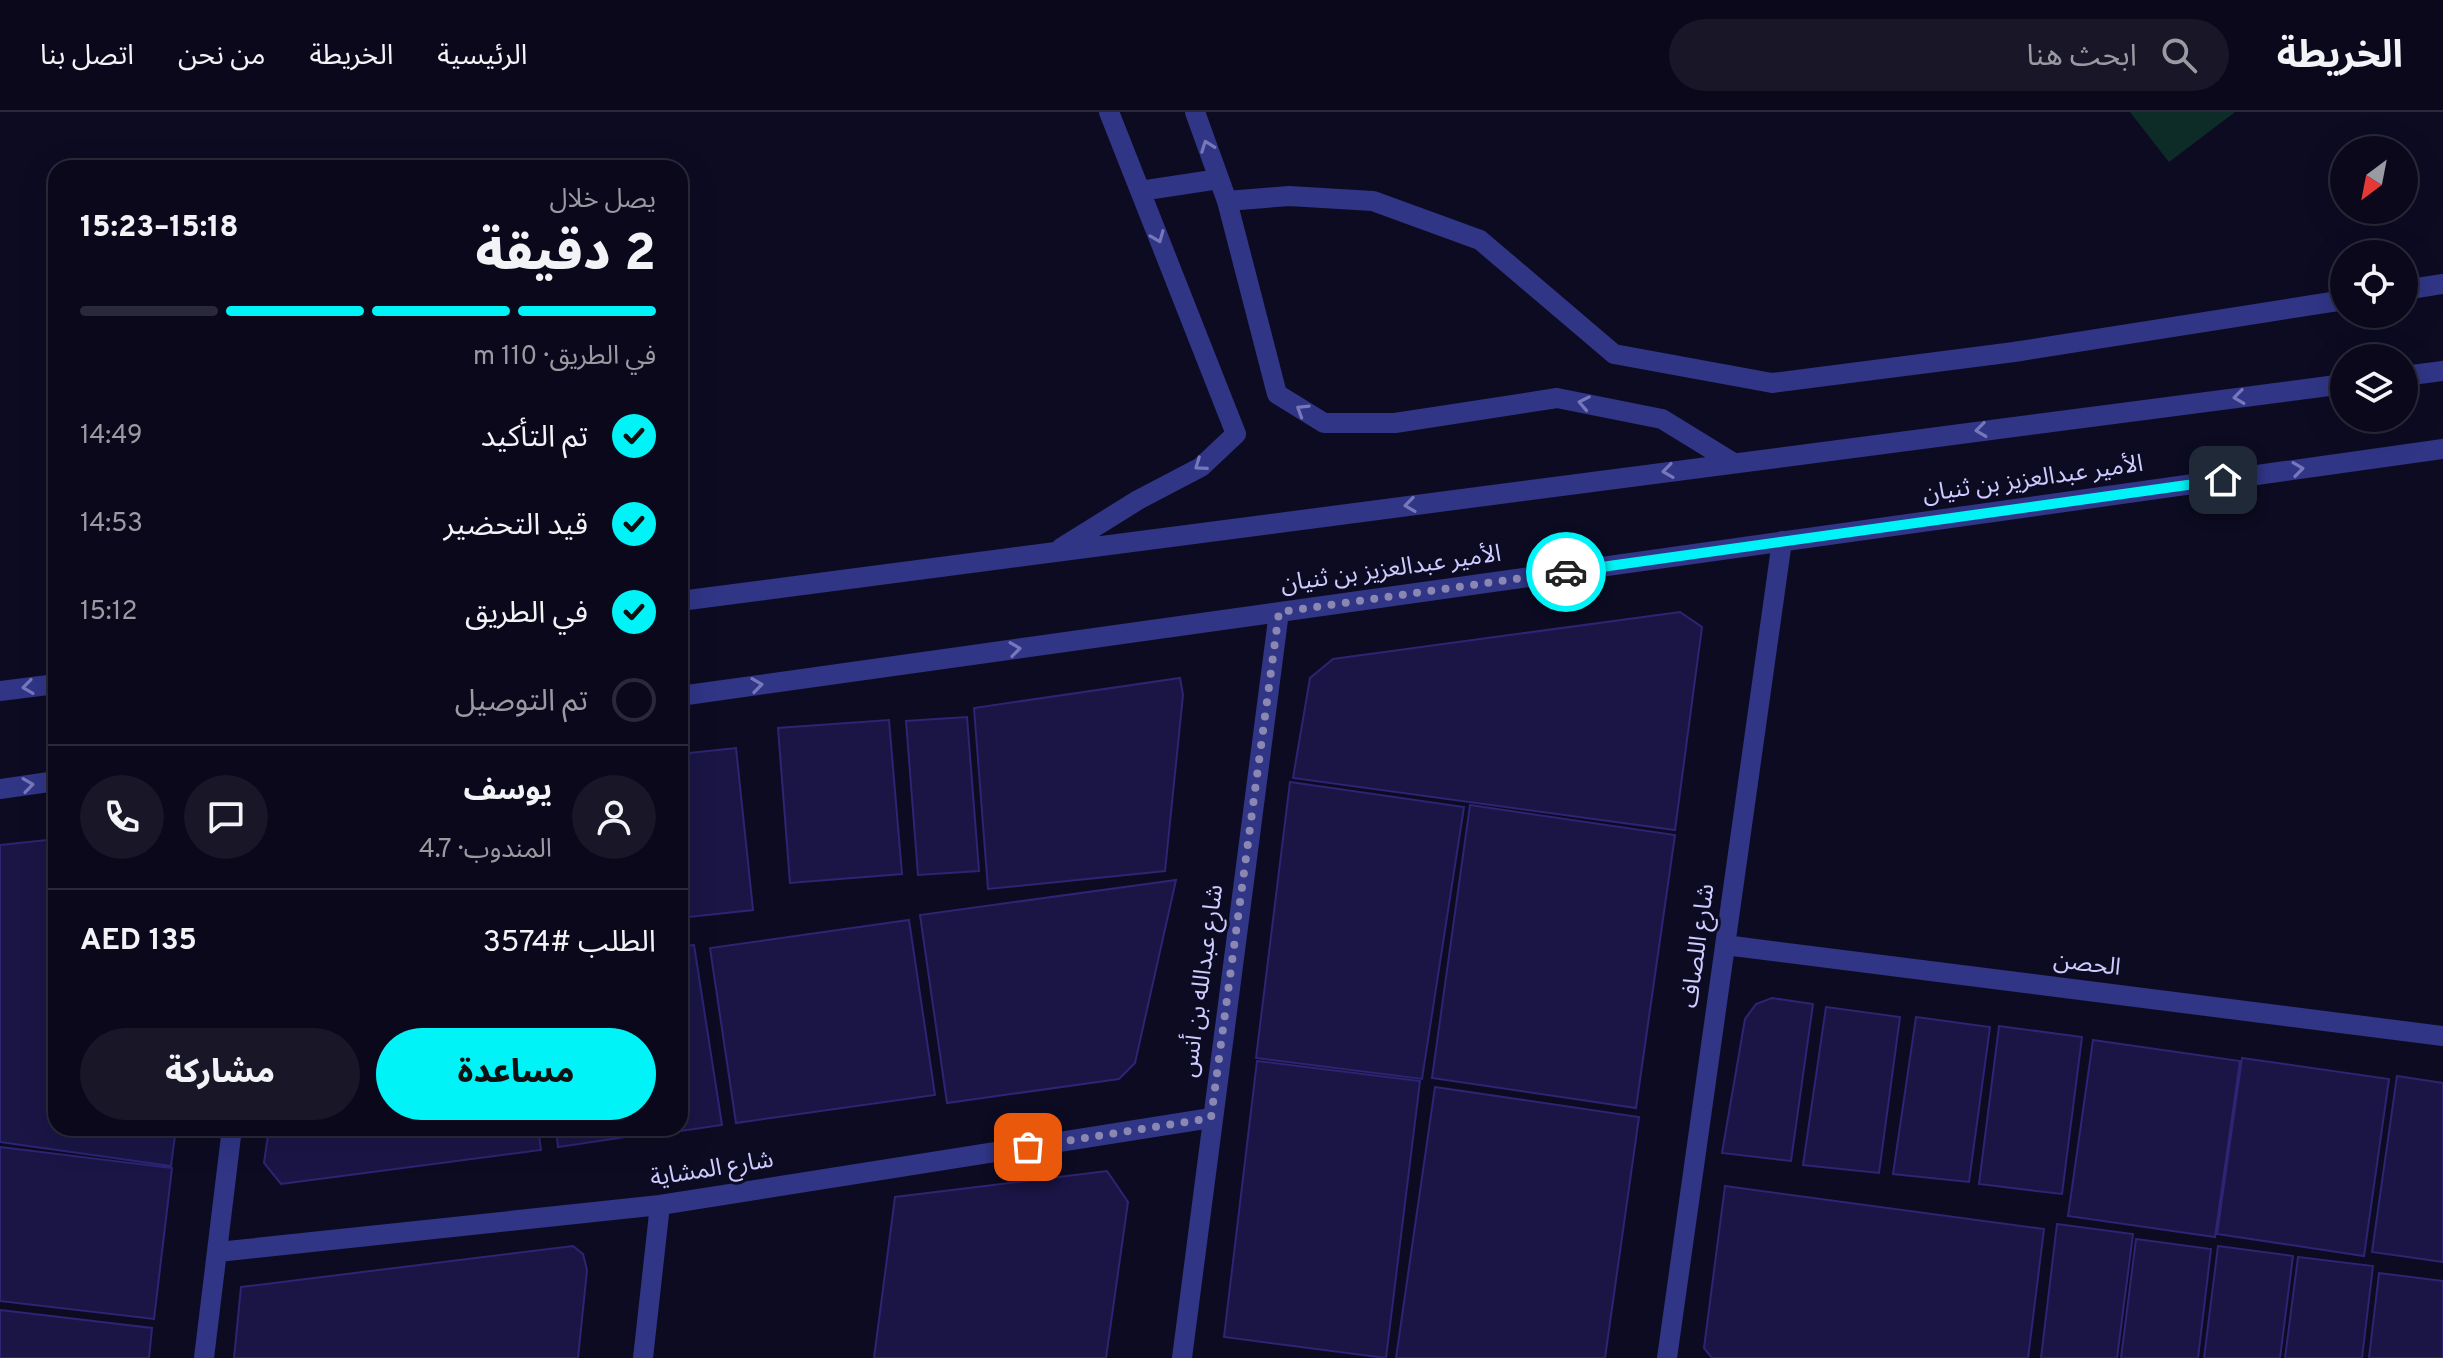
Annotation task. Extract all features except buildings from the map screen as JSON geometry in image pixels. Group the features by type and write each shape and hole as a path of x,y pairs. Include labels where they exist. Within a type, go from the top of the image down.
{"street":[{"path":"1056,552 1138,500 1201,467 1236,434 1109,112"},
{"path":"1195,112 1227,201 1277,394 1324,423 1395,423 1557,398 1662,419 1732,462"},
{"path":"1140,191 1219,179"},
{"path":"1227,201 1289,196 1373,201 1480,240 1614,354 1772,383 2014,352 2330,302"},
{"path":"2418,288 2443,284"},
{"path":"2418,374 2443,371"},
{"path":"688,600 2330,386"},
{"name":"الأمير عبدالعزيز بن ثنيان","path":"688,695 2443,449"},
{"name":"شارع اللصاف","path":"1667,1358 1782,541"},
{"name":"شارع عبدالله بن أنس","path":"1182,1358 1279,612"},
{"path":"0,691 48,685"},
{"path":"0,789 48,782"},
{"name":"الحصن","path":"1725,945 2443,1036"},
{"name":"شارع المشاية","path":"218,1252 660,1205 1211,1118"},
{"path":"204,1358 231,1136"},
{"path":"643,1358 660,1205"}],"green space":[{"path":"2130,112 2235,112 2169,162"}],"way so far":[{"path":"1028,1147 1211,1118 1279,612 1566,572"}],"route":[{"path":"1566,572 2223,480"}]}
